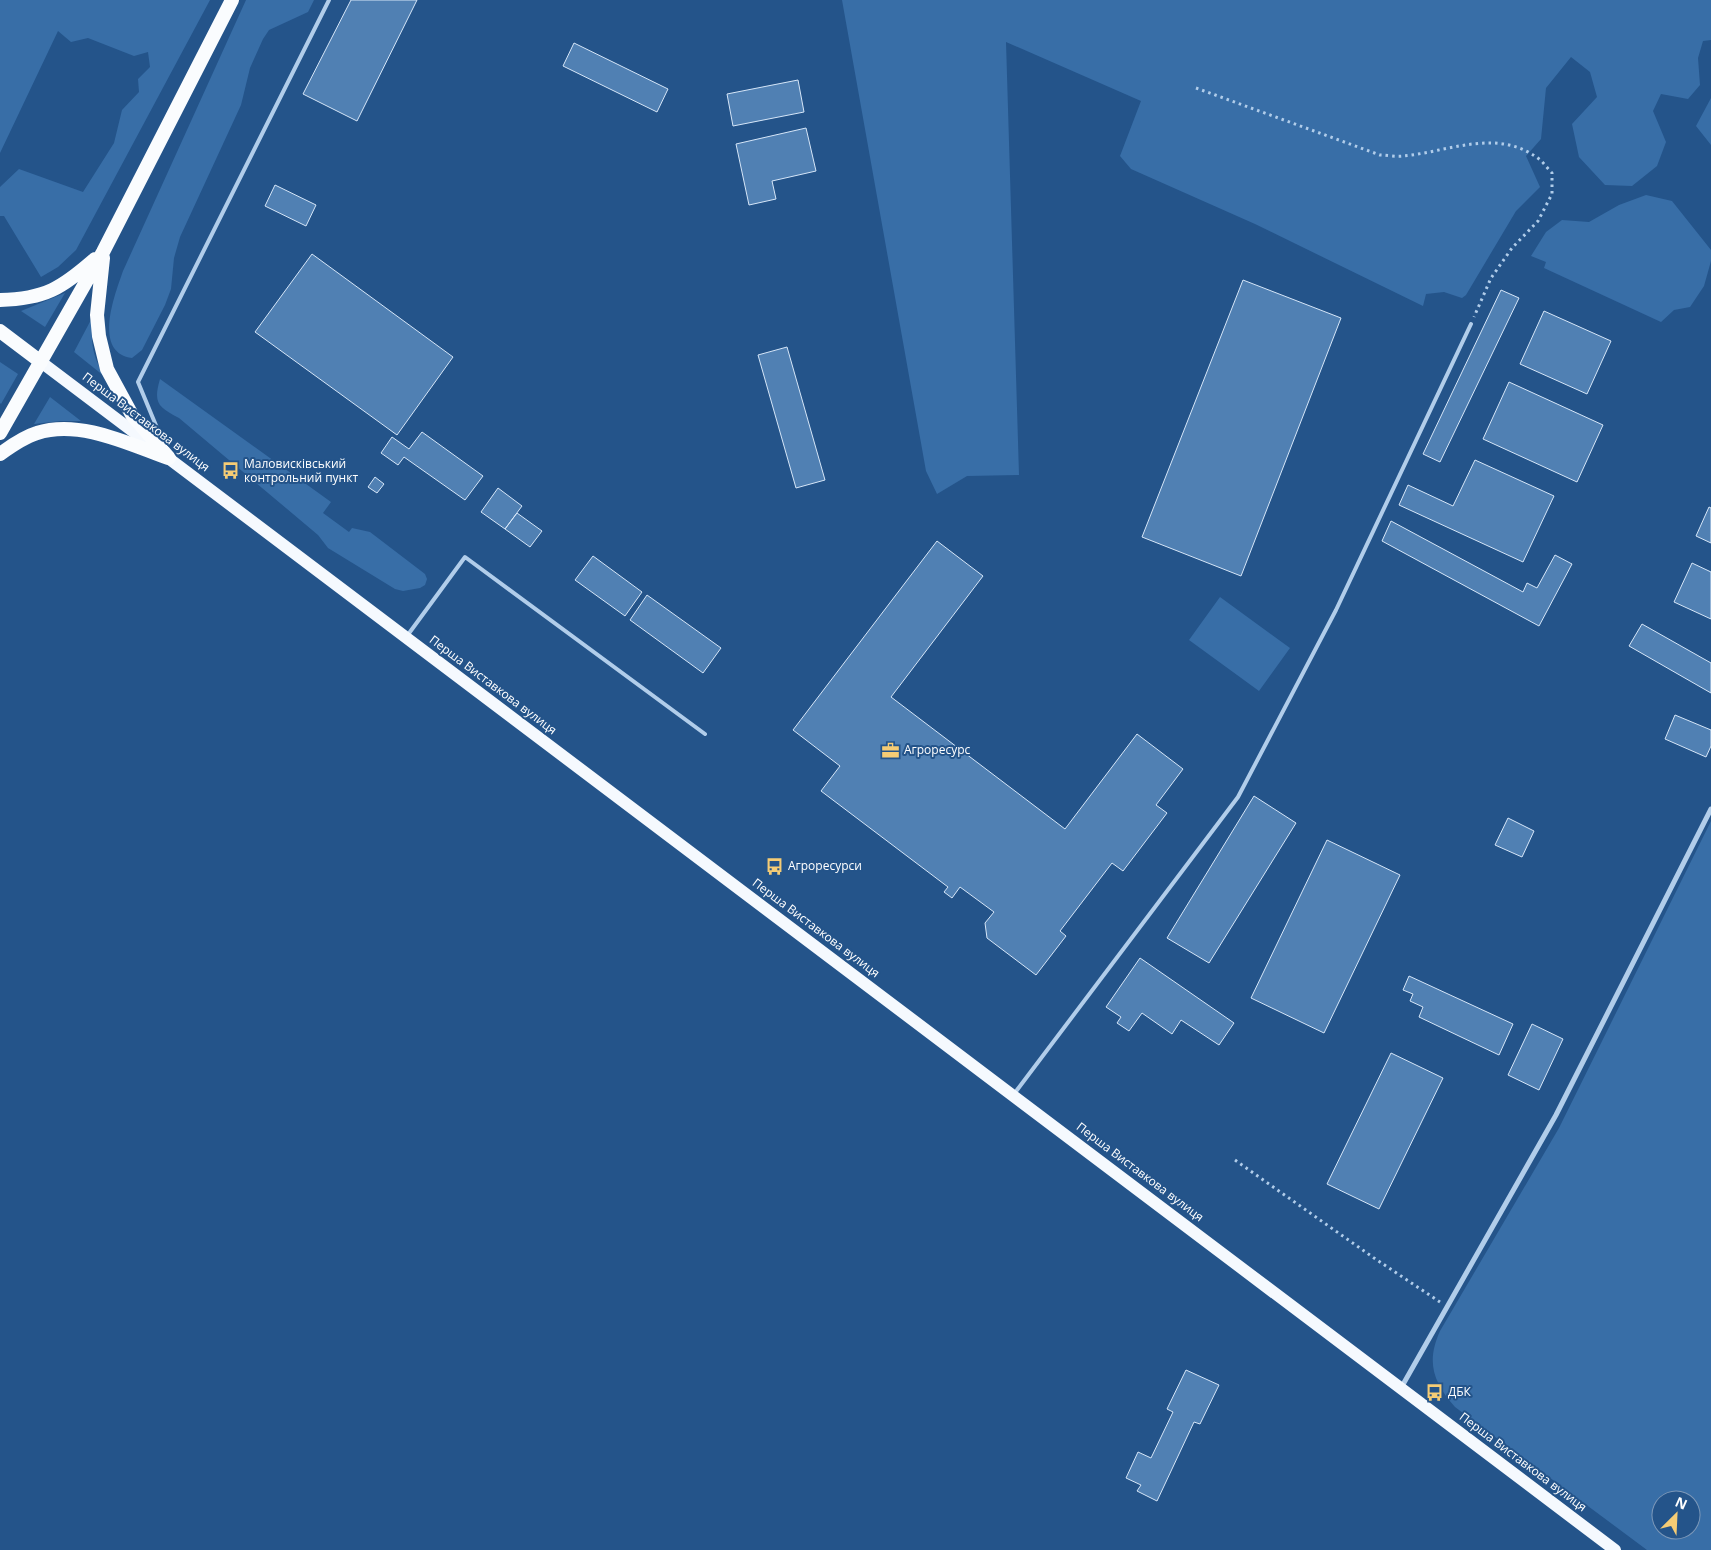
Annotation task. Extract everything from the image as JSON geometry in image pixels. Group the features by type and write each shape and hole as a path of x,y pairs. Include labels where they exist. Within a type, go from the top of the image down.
{"highway":[{"path":"0,433 104,252 232,0"},
{"path":"0,300 42,295 71,280 104,252"},
{"path":"104,252 97,315 99,336 107,369 132,415 169,458"},
{"name":"Перша Виставкова вулиця","path":"0,331 41,362"},
{"path":"0,454 37,432 70,428 104,434 169,458"}],"main road":[{"name":"Перша Виставкова вулиця","path":"41,362 1615,1550"}],"street":[{"path":"1401,1388 1556,1115 1711,809"}],"lane":[{"path":"169,458 138,382 329,0"},
{"path":"1013,1095 1238,796 1336,610 1470,324"},
{"path":"406,638 465,557 706,734"}],"path":[{"path":"1196,88 1380,155 1402,156 1474,142 1497,143 1521,149 1539,159 1552,173 1552,194 1538,221 1512,248 1491,278 1470,324"},
{"path":"1235,1160 1374,1258 1447,1306"}],"shaded area":[{"path":"0,0 210,0 76,250 58,267 41,277 4,216 0,216 0,187 19,169 83,192 114,143 122,110 139,92 138,79 150,67 148,52 134,56 88,38 71,42 58,31 0,153"},
{"path":"246,0 314,0 308,12 269,30 263,39 250,68 241,105 180,237 174,258 171,289 165,305 142,350 132,358 120,354 113,346 109,334 112,307 123,271"},
{"path":"842,0 1711,0 1711,40 1703,41 1698,58 1700,85 1688,99 1661,94 1653,111 1666,142 1657,166 1632,186 1605,185 1579,157 1572,124 1597,97 1590,72 1571,57 1546,88 1541,139 1526,156 1540,187 1516,211 1466,295 1462,298 1444,292 1426,294 1423,306 1255,224 1131,169 1120,156 1141,101 1006,42 1019,475 967,476 937,494 926,471"},
{"path":"1711,98 1711,145 1696,126"},
{"path":"1646,195 1672,201 1711,250 1711,261 1704,286 1690,307 1674,310 1661,322 1544,268 1546,262 1531,256 1546,232 1562,220 1589,222 1619,205"},
{"path":"65,293 45,327 21,311"},
{"path":"93,316 93,347 104,376 74,352"},
{"path":"0,362 18,374 1,404 0,403"},
{"path":"160,379 331,502 323,513 349,532 352,528 370,532 425,574 427,579 425,585 420,588 403,591 395,589 328,548 318,535 179,418 162,407 157,399"},
{"path":"50,397 81,421 34,424"},
{"path":"1220,597 1290,648 1259,691 1189,640"},
{"path":"1711,821 1711,1550 1647,1550 1455,1407 1441,1389 1434,1371 1433,1352 1440,1331 1559,1128"}],"building":[{"path":"351,0 417,0 357,121 303,94"},
{"path":"574,43 668,89 657,112 563,66"},
{"path":"798,80 804,112 733,126 727,94"},
{"path":"806,128 816,171 772,181 776,199 749,205 736,144"},
{"path":"275,185 316,205 306,226 265,206"},
{"path":"312,254 453,357 397,435 255,332"},
{"path":"1243,280 1341,318 1241,576 1142,537"},
{"path":"1501,290 1519,298 1440,462 1423,454"},
{"path":"1544,311 1611,341 1587,394 1520,364"},
{"path":"787,347 825,480 796,488 758,355"},
{"path":"1509,382 1603,425 1577,482 1483,439"},
{"path":"422,432 483,476 465,500 404,457 398,465 381,453 392,437 409,449"},
{"path":"1475,460 1554,496 1523,562 1399,505 1408,485 1453,506"},
{"path":"375,477 384,484 377,493 368,487"},
{"path":"498,488 522,506 505,529 481,512"},
{"path":"1709,507 1711,508 1711,543 1696,536"},
{"path":"517,513 542,531 530,547 505,529"},
{"path":"1391,521 1523,592 1527,583 1537,588 1555,555 1572,564 1539,626 1382,541"},
{"name":"Агроресурс","path":"937,541 983,576 891,697 1065,829 1137,734 1183,769 1156,805 1167,813 1123,871 1112,863 1060,931 1066,936 1036,975 987,938 985,923 994,912 960,887 952,898 944,892 948,887 821,791 840,766 793,730"},
{"path":"593,556 642,592 625,616 575,580"},
{"path":"1692,563 1711,572 1711,619 1674,602"},
{"path":"647,595 721,648 703,673 630,620"},
{"path":"1642,624 1711,663 1711,693 1629,646"},
{"path":"1675,715 1711,730 1711,746 1706,757 1665,739"},
{"path":"1254,796 1296,823 1209,963 1167,938"},
{"path":"1508,818 1534,831 1522,857 1495,845"},
{"path":"1327,840 1400,875 1324,1033 1251,998"},
{"path":"1140,958 1234,1023 1219,1045 1181,1020 1172,1034 1142,1013 1129,1031 1117,1023 1121,1017 1106,1007"},
{"path":"1409,976 1513,1024 1499,1055 1419,1017 1423,1007 1410,1001 1413,994 1403,990"},
{"path":"1532,1024 1563,1039 1539,1090 1508,1075"},
{"path":"1391,1053 1443,1078 1379,1209 1327,1184"},
{"path":"1186,1370 1219,1385 1200,1424 1194,1422 1157,1501 1137,1491 1141,1485 1126,1478 1138,1452 1151,1458 1173,1412 1167,1409"}],"place":[{"name":"Маловисківський контрольний пункт","path":"230,471"},
{"name":"Агроресурс","path":"890,750"},
{"name":"Агроресурси","path":"774,866"},
{"name":"ДБК","path":"1434,1392"}]}
